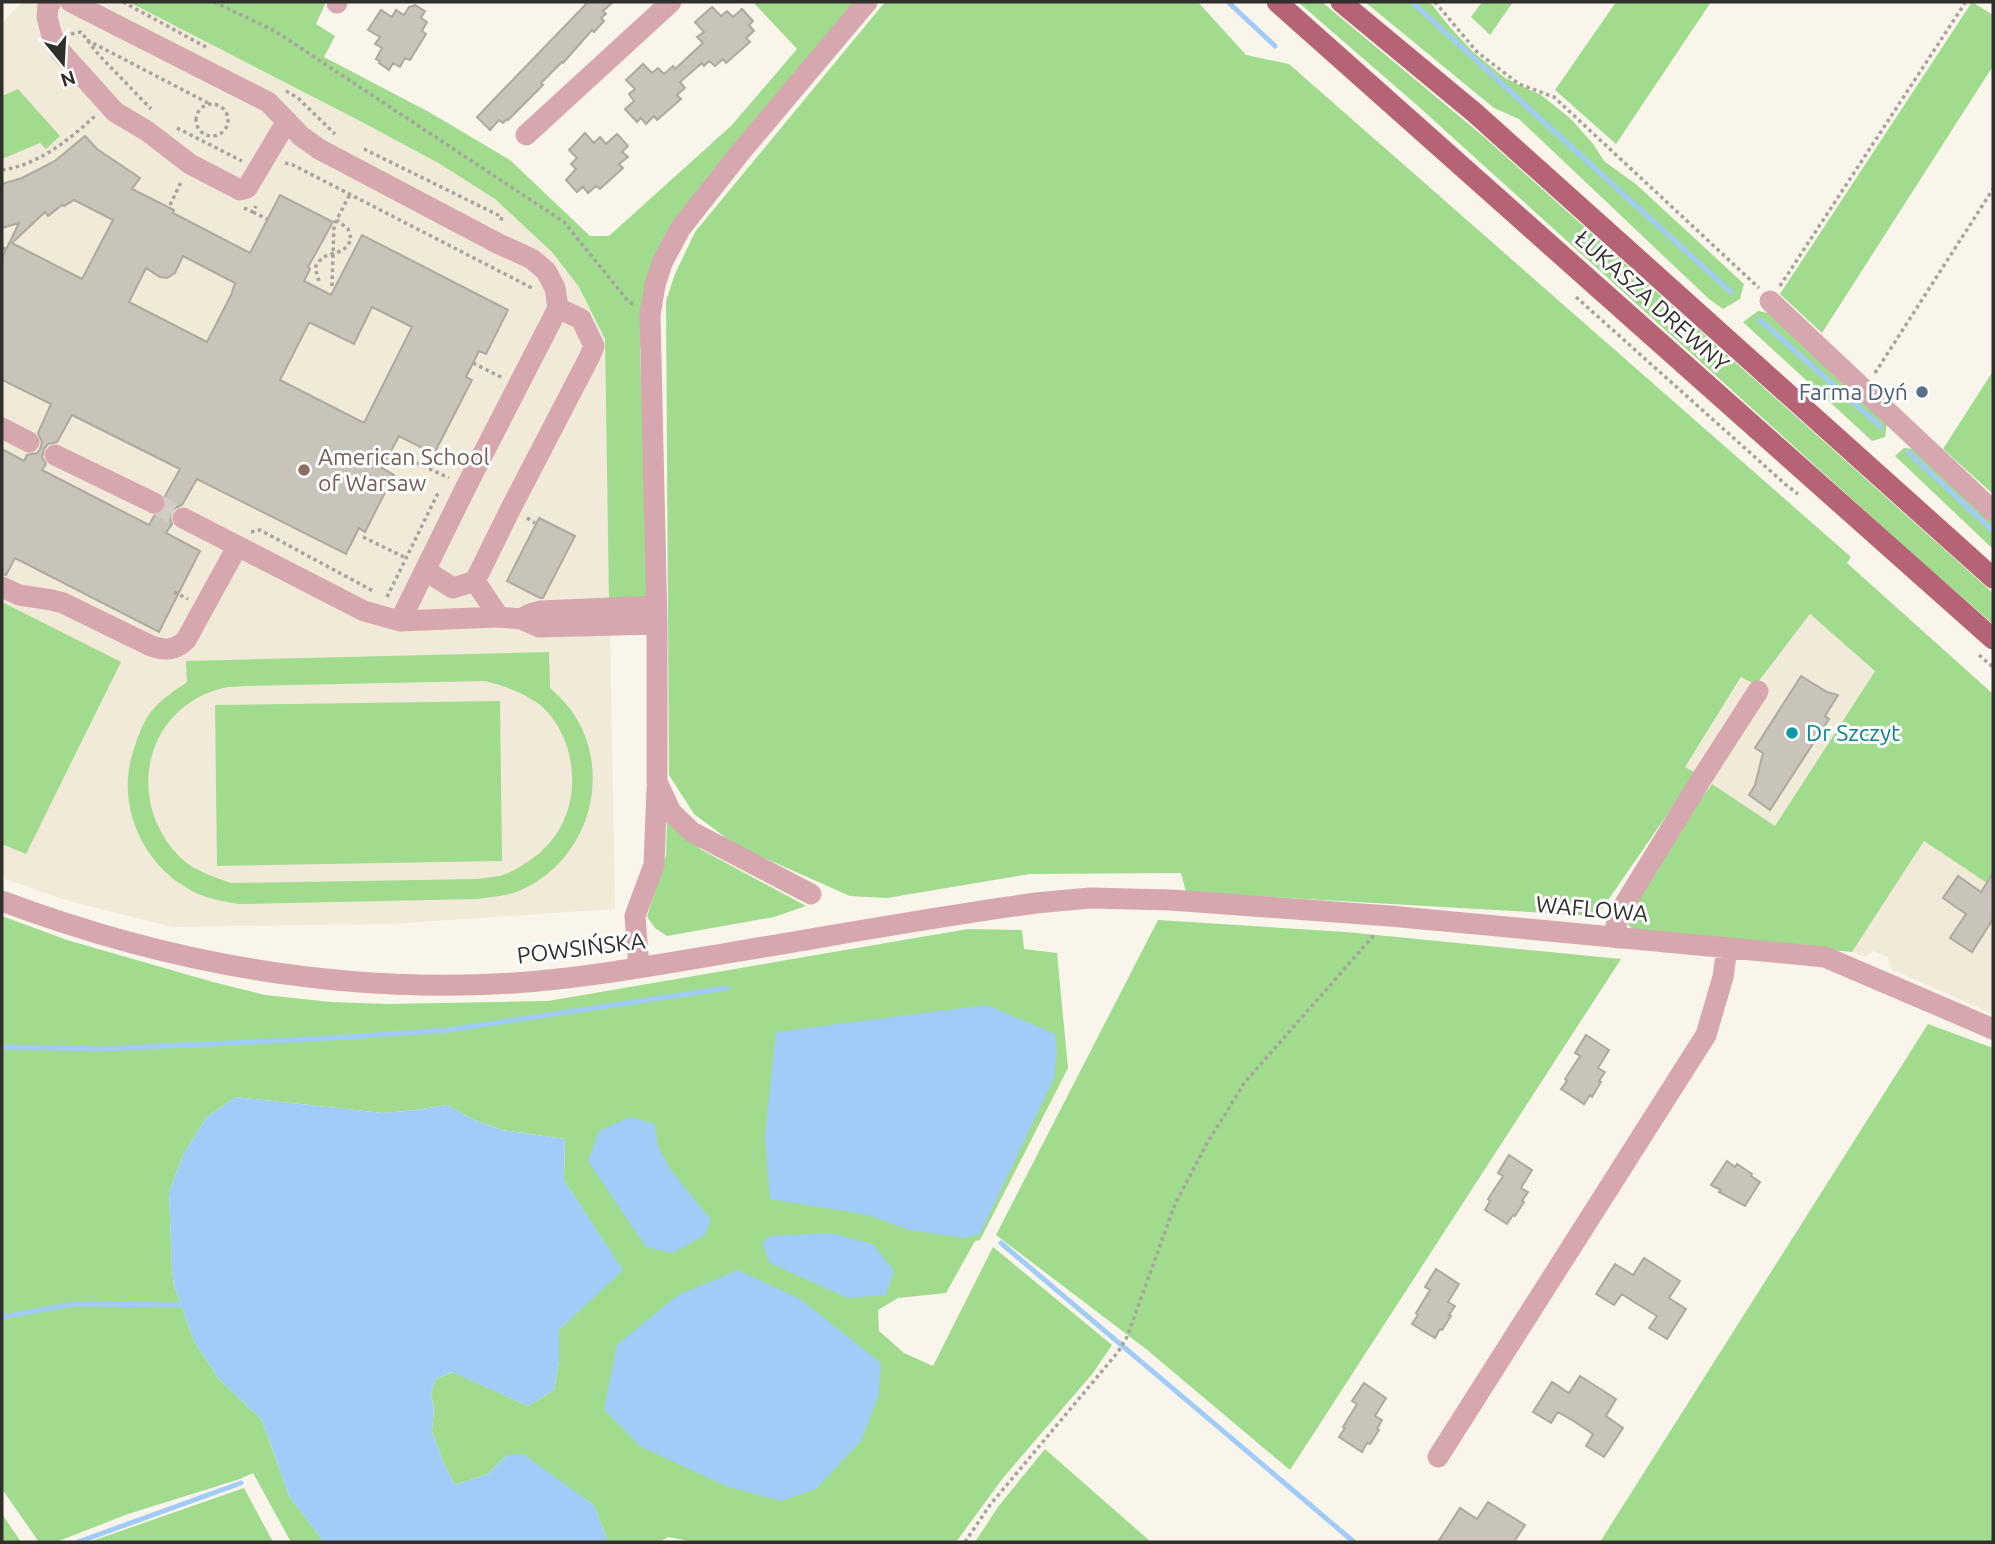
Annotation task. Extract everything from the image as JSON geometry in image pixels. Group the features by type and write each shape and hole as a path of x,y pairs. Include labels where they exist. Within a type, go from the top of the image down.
{"main road":[{"name":"ŁUKASZA DREWNY","path":"1277,2 1993,639"},
{"name":"ŁUKASZA DREWNY","path":"1340,2 1475,113 1993,578"}],"street":[{"path":"51,2 47,17 52,36 61,52 115,111 147,131 190,164 240,190 247,188 286,121"},
{"path":"71,2 268,102 300,136 319,149 532,259 546,271 555,288 550,303 467,485 400,621"},
{"path":"526,135 671,2"},
{"path":"639,968 635,916 654,865 657,782 650,315 655,285 662,263 680,229 867,2"},
{"path":"1770,301 1993,511"},
{"path":"453,588 475,581 594,346 581,319 550,303"},
{"path":"2,428 29,442"},
{"path":"55,455 154,503"},
{"path":"183,518 239,540 364,611 400,621 499,617 522,619 539,627 656,615"},
{"path":"2,587 19,595 63,603 149,645 161,650 170,649 180,646 186,640 239,540"},
{"path":"426,571 499,617"},
{"path":"475,581 499,617"},
{"path":"1618,938 1618,915 1758,691"},
{"path":"657,782 671,812 692,832 811,894"},
{"name":"POWSIŃSKA","path":"2,901 86,931 164,952 270,973 386,984 466,985 560,979 639,968 1036,903 1090,898 1171,900"},
{"name":"WAFLOWA","path":"1171,900 1390,916 1825,957 1993,1030"},
{"path":"1438,1457 1706,1035 1723,977 1727,948"}],"path":[{"path":"214,2 275,31 564,222 628,301 650,315"},
{"path":"1435,2 1477,52 1519,84 1555,97 1770,301 1965,3"},
{"path":"153,111 85,39 210,104 216,104 224,110 228,120 224,130 215,135 205,134 197,127 196,122 201,108 210,104"},
{"path":"2,170 28,163 50,151 76,134 98,113"},
{"path":"173,126 272,174 276,166 284,163 293,165 523,282 550,303"},
{"path":"334,133 346,139"},
{"path":"358,146 502,217 491,240"},
{"path":"170,205 183,178"},
{"path":"1867,394 1874,375 1993,189"},
{"path":"332,286 334,225 350,194"},
{"path":"253,212 259,200"},
{"path":"242,206 267,219"},
{"path":"319,281 315,268 317,263 323,256 342,251 351,239 348,229 337,220"},
{"path":"473,363 508,380"},
{"path":"391,451 454,481"},
{"path":"239,540 260,530 386,598 438,495 446,488"},
{"path":"362,537 406,558"},
{"path":"965,1542 990,1505 1118,1352 1175,1204 1206,1145 1245,1082 1390,916"},
{"path":"588,956 599,955 623,937 635,937"}],"shaded area":[{"name":"American School of Warsaw","path":"22,2 129,2 440,164 495,199 552,252 579,287 605,339 615,909 389,924 172,927 72,902 2,878 2,23"},
{"path":"1810,614 1875,670 1775,826 1685,767 1742,677 1757,685"},
{"path":"1924,840 1993,887 1993,1014 1891,969 1888,957 1873,951 1865,957 1852,952"}],"green space":[{"path":"129,2 326,2 316,24 335,36 324,57 429,112 510,160 590,236 609,236 732,125 797,49 753,2 856,2 704,184 642,321 640,353 650,601 609,602 605,339 579,287 552,252 495,199 440,164"},
{"path":"885,2 1198,2 1246,55 1289,64 1851,557 1847,563 1993,694 1993,887 1924,841 1852,952 1635,931 1625,922 1712,784 1775,826 1875,671 1810,614 1756,685 1741,677 1685,767 1696,773 1597,916 1186,892 1181,873 1030,874 887,898 850,896 737,846 694,814 669,775 666,301 675,274 695,232"},
{"path":"1298,2 1322,2 1483,136 1993,593 1993,624 1418,106"},
{"path":"1365,2 1430,2 1473,52 1505,78 1541,95 1571,119 1604,161 1637,185 1744,284 1740,299 1723,309 1709,299 1519,119 1494,108"},
{"path":"1482,2 1513,2 1490,35 1471,17"},
{"path":"1616,2 1711,2 1616,144 1555,90"},
{"path":"1972,2 1993,15 1993,66 1822,333 1780,294"},
{"path":"18,89 60,136 46,149 40,143 2,159 2,96"},
{"path":"1758,311 1773,314 1887,424 1885,437 1872,441 1743,322"},
{"path":"1993,371 1993,494 1943,449"},
{"path":"1904,448 1915,449 1993,519 1993,549 1895,456"},
{"path":"2,602 121,662 26,854 2,844"},
{"path":"549,652 550,688 575,716 588,745 592,794 586,818 576,840 562,860 543,877 521,890 505,895 478,899 239,904 198,894 163,870 149,853 139,835 128,794 128,773 142,727 158,704 187,682 186,661","holes":["485,681 526,696 549,714 565,740 572,770 570,800 560,828 541,851 504,875 478,879 231,883 211,876 182,859 164,837 153,812 148,786 151,760 160,736 175,715 196,699 223,688"]},
{"path":"500,701 502,861 217,866 215,705"},
{"path":"667,821 702,850 806,906 774,917 667,936 655,928 647,917 666,856"},
{"path":"2,916 67,940 265,995 331,1002 388,1004 548,1001 968,929 1022,930 1024,949 1057,953 1068,1068 980,1240 975,1241 946,1293 898,1298 878,1310 879,1331 904,1353 933,1366 993,1247 1112,1345 1093,1373 1003,1478 956,1542 695,1542 668,1537 660,1542 608,1542 594,1505 563,1484 507,1455 488,1474 455,1485 432,1431 434,1408 431,1393 436,1379 453,1372 528,1406 554,1390 559,1362 559,1330 622,1270 564,1180 565,1139 502,1130 474,1120 447,1105 383,1113 236,1097 207,1117 184,1153 169,1192 174,1285 194,1341 219,1379 262,1420 289,1496 324,1542 291,1542 253,1473 128,1514 56,1542 39,1542 2,1489"},
{"path":"1158,920 1346,932 1621,959 1290,1470 1146,1349 996,1235"},
{"path":"1928,1024 1993,1048 1993,1542 1600,1542"},
{"path":"1045,1449 1151,1542 975,1542 998,1507"},
{"path":"244,1488 273,1542 89,1542"},
{"path":"2,1514 21,1542 2,1542"}],"water":[{"path":"987,1005 1055,1034 1057,1051 1054,1078 980,1234 965,1238 909,1230 868,1215 770,1199 765,1136 776,1032"},
{"path":"236,1097 383,1113 447,1105 474,1120 502,1130 565,1139 564,1180 623,1270 559,1330 559,1362 554,1390 528,1406 452,1372 436,1379 431,1393 434,1408 432,1431 455,1485 488,1474 507,1455 523,1454 594,1505 608,1542 324,1542 289,1496 262,1420 219,1379 194,1341 174,1285 169,1192 184,1153 207,1117"},
{"path":"630,1117 655,1124 658,1146 670,1169 711,1220 705,1235 673,1253 646,1247 588,1161 599,1131"},
{"path":"831,1233 873,1244 894,1271 886,1295 848,1298 770,1263 762,1243 770,1236"},
{"path":"738,1270 800,1299 881,1363 879,1394 861,1441 816,1489 781,1501 726,1486 640,1446 604,1409 617,1345 678,1295"}],"building":[{"path":"588,2 613,2 603,11 606,14 601,18 604,21 594,32 592,30 508,120 503,123 499,120 490,130 477,117"},
{"path":"415,5 425,11 421,18 427,22 422,31 426,34 410,60 405,58 400,67 393,63 389,70 376,59 382,48 375,44 380,37 368,30 381,10 392,17 396,10 404,15 409,7"},
{"path":"712,7 721,16 727,11 733,17 742,9 753,21 749,25 754,31 746,38 750,42 726,63 723,59 715,66 709,61 704,66 702,63 680,82 685,88 677,95 681,99 657,120 654,116 646,124 641,118 637,122 625,109 634,101 629,94 635,89 626,80 643,64 652,73 658,68 664,74 673,66 675,69 703,43 697,37 704,32 695,22"},
{"path":"585,133 594,143 600,137 606,144 617,134 628,146 622,152 628,157 619,164 623,168 600,189 596,186 588,193 583,187 577,192 566,180 576,169 571,164 577,158 569,150"},
{"path":"85,136 97,149 140,178 132,189 250,253 280,195 333,222 308,267 310,269 304,281 331,295 362,235 508,310 486,354 479,351 466,377 472,380 434,454 399,436 382,468 394,475 365,532 359,528 346,554 197,479 182,505 172,511 172,524 166,533 200,551 159,632 15,558 6,575 2,574 2,449 24,461 27,455 37,453 42,442 38,433 51,404 2,380 2,258 19,223 2,228 2,184 22,178 55,161","holes":["74,200 113,220 82,279 12,243 45,212 48,216","183,256 235,283 207,342 129,302 146,268 160,277 167,278 175,273","372,307 412,327 364,423 280,380 309,323 354,344","72,415 180,469 165,496 165,509 154,516 149,525 42,470 46,464 42,457 44,449 48,444 57,442"]},
{"path":"539,518 575,536 543,598 507,581"},
{"name":"Dr Szczyt","path":"1801,676 1827,692 1838,695 1825,716 1829,719 1770,810 1749,795 1755,785 1763,753 1755,748"},
{"path":"1993,873 1993,919 1972,952 1950,938 1966,914 1943,898 1958,876 1981,892"},
{"path":"1586,1035 1609,1050 1598,1068 1605,1072 1599,1081 1601,1082 1584,1104 1561,1089 1580,1056 1575,1053"},
{"path":"1509,1155 1532,1170 1521,1188 1528,1192 1522,1201 1524,1202 1507,1224 1485,1210 1490,1201 1488,1199 1503,1176 1498,1173"},
{"path":"1727,1161 1735,1167 1737,1164 1760,1182 1745,1206 1711,1185"},
{"path":"1644,1258 1680,1281 1669,1298 1686,1309 1667,1339 1649,1328 1657,1316 1622,1294 1614,1305 1596,1294 1615,1264 1633,1275"},
{"path":"1436,1269 1459,1284 1448,1302 1455,1306 1449,1315 1451,1316 1435,1338 1412,1324 1430,1290 1425,1287"},
{"path":"1580,1376 1616,1399 1606,1416 1623,1428 1604,1457 1586,1446 1593,1434 1575,1422 1558,1412 1551,1423 1533,1412 1552,1382 1569,1393"},
{"path":"1364,1383 1386,1398 1375,1416 1382,1420 1377,1429 1379,1430 1362,1452 1339,1437 1357,1404 1352,1401"},
{"path":"1488,1502 1525,1525 1514,1542 1438,1542 1460,1508 1477,1519"}],"waterway":[{"path":"1228,2 1275,46"},
{"path":"1412,2 1731,292"},
{"path":"1760,320 1881,427"},
{"path":"1908,452 1993,531"},
{"path":"2,1047 102,1049 449,1030 727,988"},
{"path":"1001,1243 1354,1542"},
{"path":"2,1317 74,1304 181,1305"},
{"path":"78,1542 241,1483"}],"tunnel":[{"path":"154,503 183,518"}],"place":[{"name":"Farma Dyń","path":"1922,392"},
{"name":"American School of Warsaw","path":"304,470"},
{"name":"Dr Szczyt","path":"1792,733"}]}
